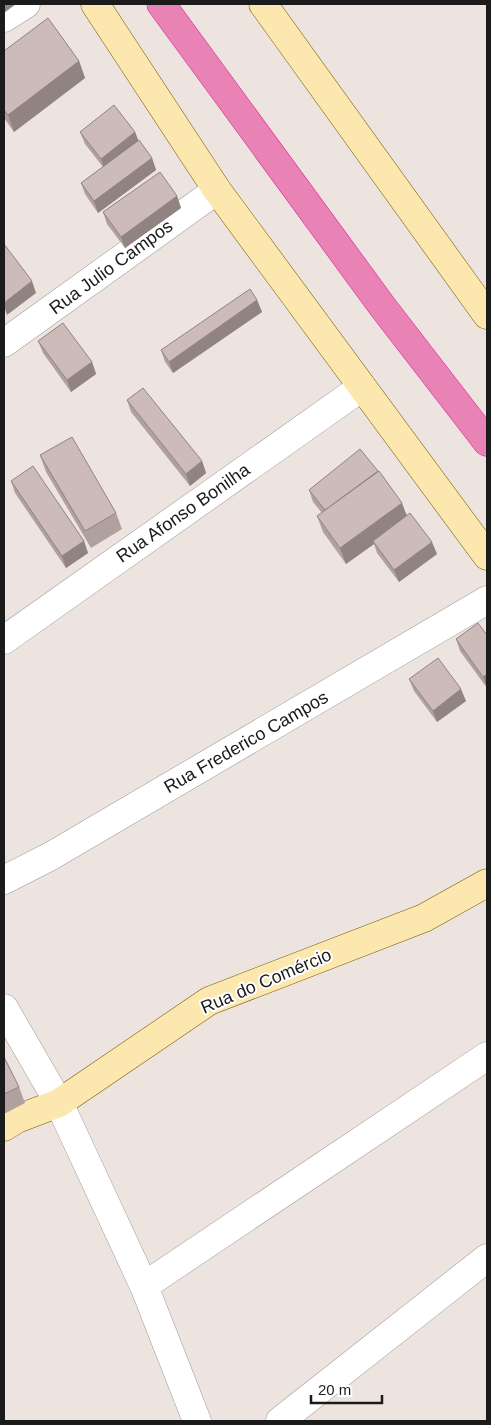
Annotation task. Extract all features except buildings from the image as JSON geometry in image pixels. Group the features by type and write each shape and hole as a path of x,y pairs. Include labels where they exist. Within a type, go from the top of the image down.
{"highway":[{"path":"161,4 382,306 487,442"}],"street":[{"path":"4,18 26,4"},
{"path":"95,4 217,190 487,556"},
{"path":"263,4 485,309"},
{"name":"Rua Julio Campos","path":"4,343 217,190"},
{"name":"Rua Afonso Bonilha","path":"4,640 362,387"},
{"name":"Rua Frederico Campos","path":"4,880 51,856 487,600"},
{"name":"Rua do Comércio","path":"4,1127 17,1119 59,1103 209,1001 424,918 487,883"},
{"path":"4,1008 59,1103 144,1286 196,1421"},
{"path":"144,1286 487,1056"},
{"path":"280,1421 487,1258"}]}
